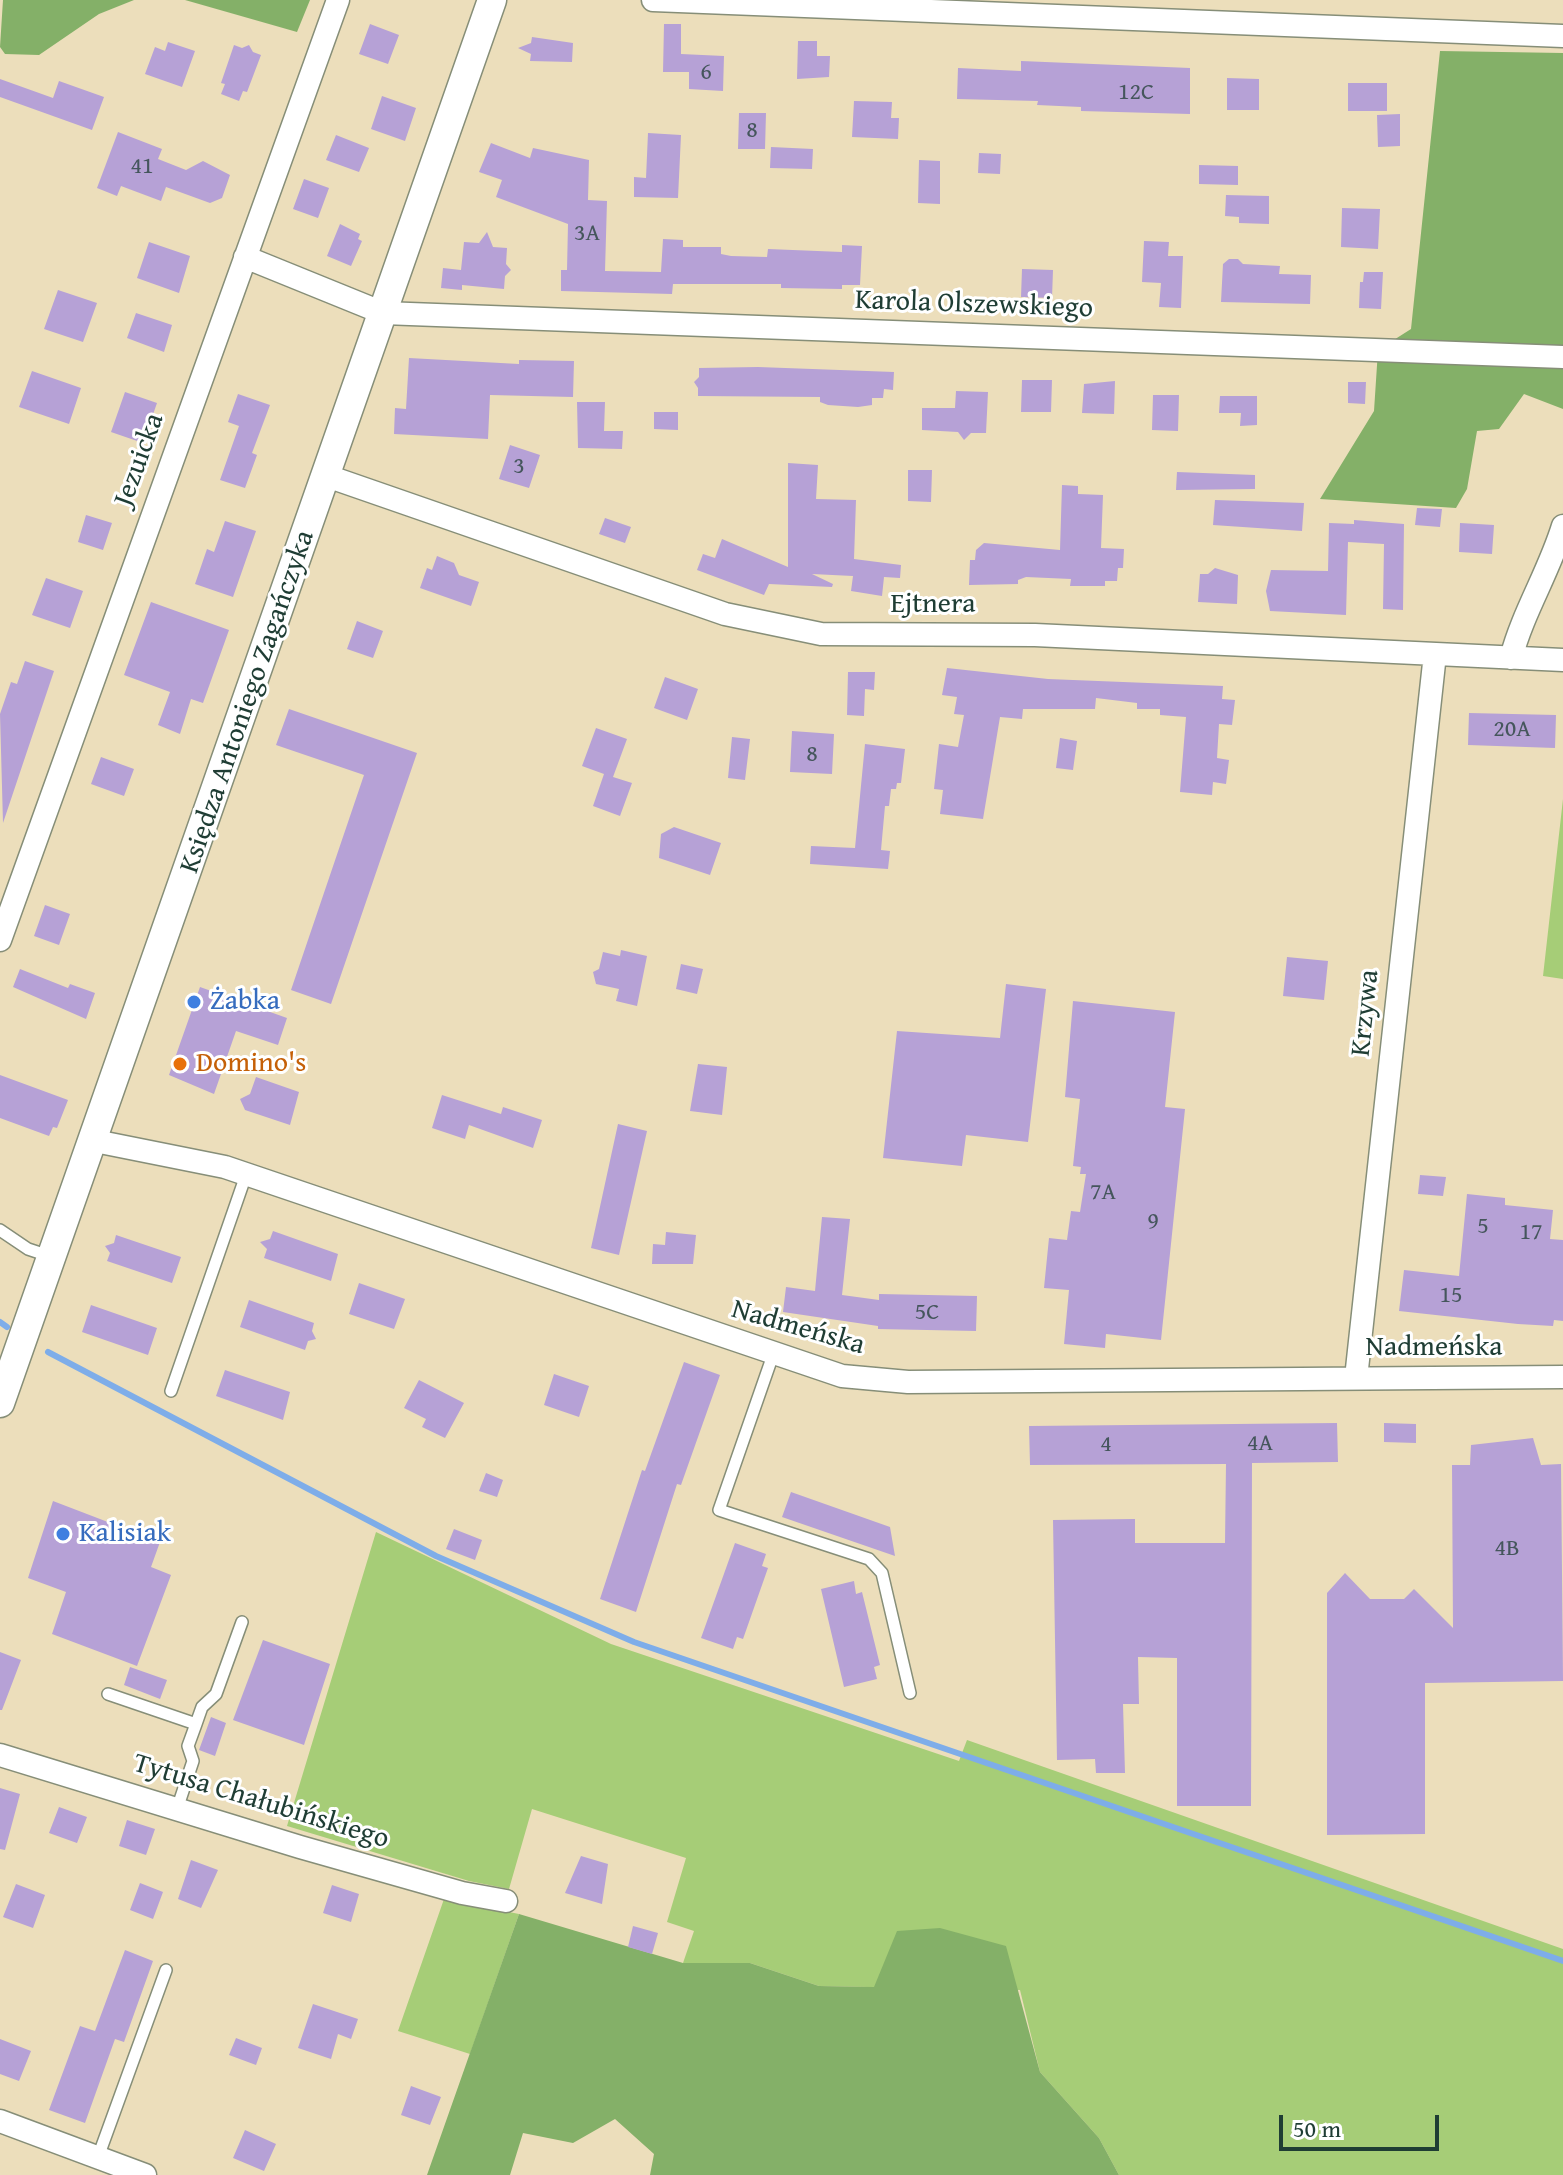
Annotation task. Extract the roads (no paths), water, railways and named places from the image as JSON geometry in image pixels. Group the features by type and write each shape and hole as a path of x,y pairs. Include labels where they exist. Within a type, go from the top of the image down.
{"street":[{"name":"Jezuicka","path":"0,940 338,0"},
{"name":"Księdza Antoniego Zagańczyka","path":"0,1403 95,1141 492,0"},
{"path":"653,0 1563,36"},
{"name":"Karola Olszewskiego","path":"245,257 383,313 1563,357"},
{"name":"Ejtnera","path":"327,476 725,614 770,626 821,634 1035,635 1563,660"},
{"path":"1511,658 1520,624 1555,551 1563,526"},
{"name":"Krzywa","path":"1356,1378 1435,654"},
{"name":"Nadmeńska","path":"95,1141 111,1147 199,1160 842,1376 908,1382 1563,1377"},
{"name":"Tytusa Chałubińskiego","path":"0,1755 462,1893 506,1901"},
{"path":"0,2121 104,2165 145,2175"}],"lane":[{"path":"171,1391 246,1175"},
{"path":"0,1230 28,1249 52,1257"},
{"path":"773,1355 719,1510 869,1559 882,1573 910,1693"},
{"path":"177,1809 193,1761 188,1746 202,1707 216,1694 242,1622"},
{"path":"108,1694 196,1724"},
{"path":"104,2165 166,1970"}],"waterway":[{"path":"0,1322 7,1327"},
{"path":"48,1352 436,1556 634,1642 1563,1961"}],"place":[{"name":"Żabka","path":"194,1002"},
{"name":"Domino's","path":"180,1064"},
{"name":"Kalisiak","path":"63,1534"}]}
